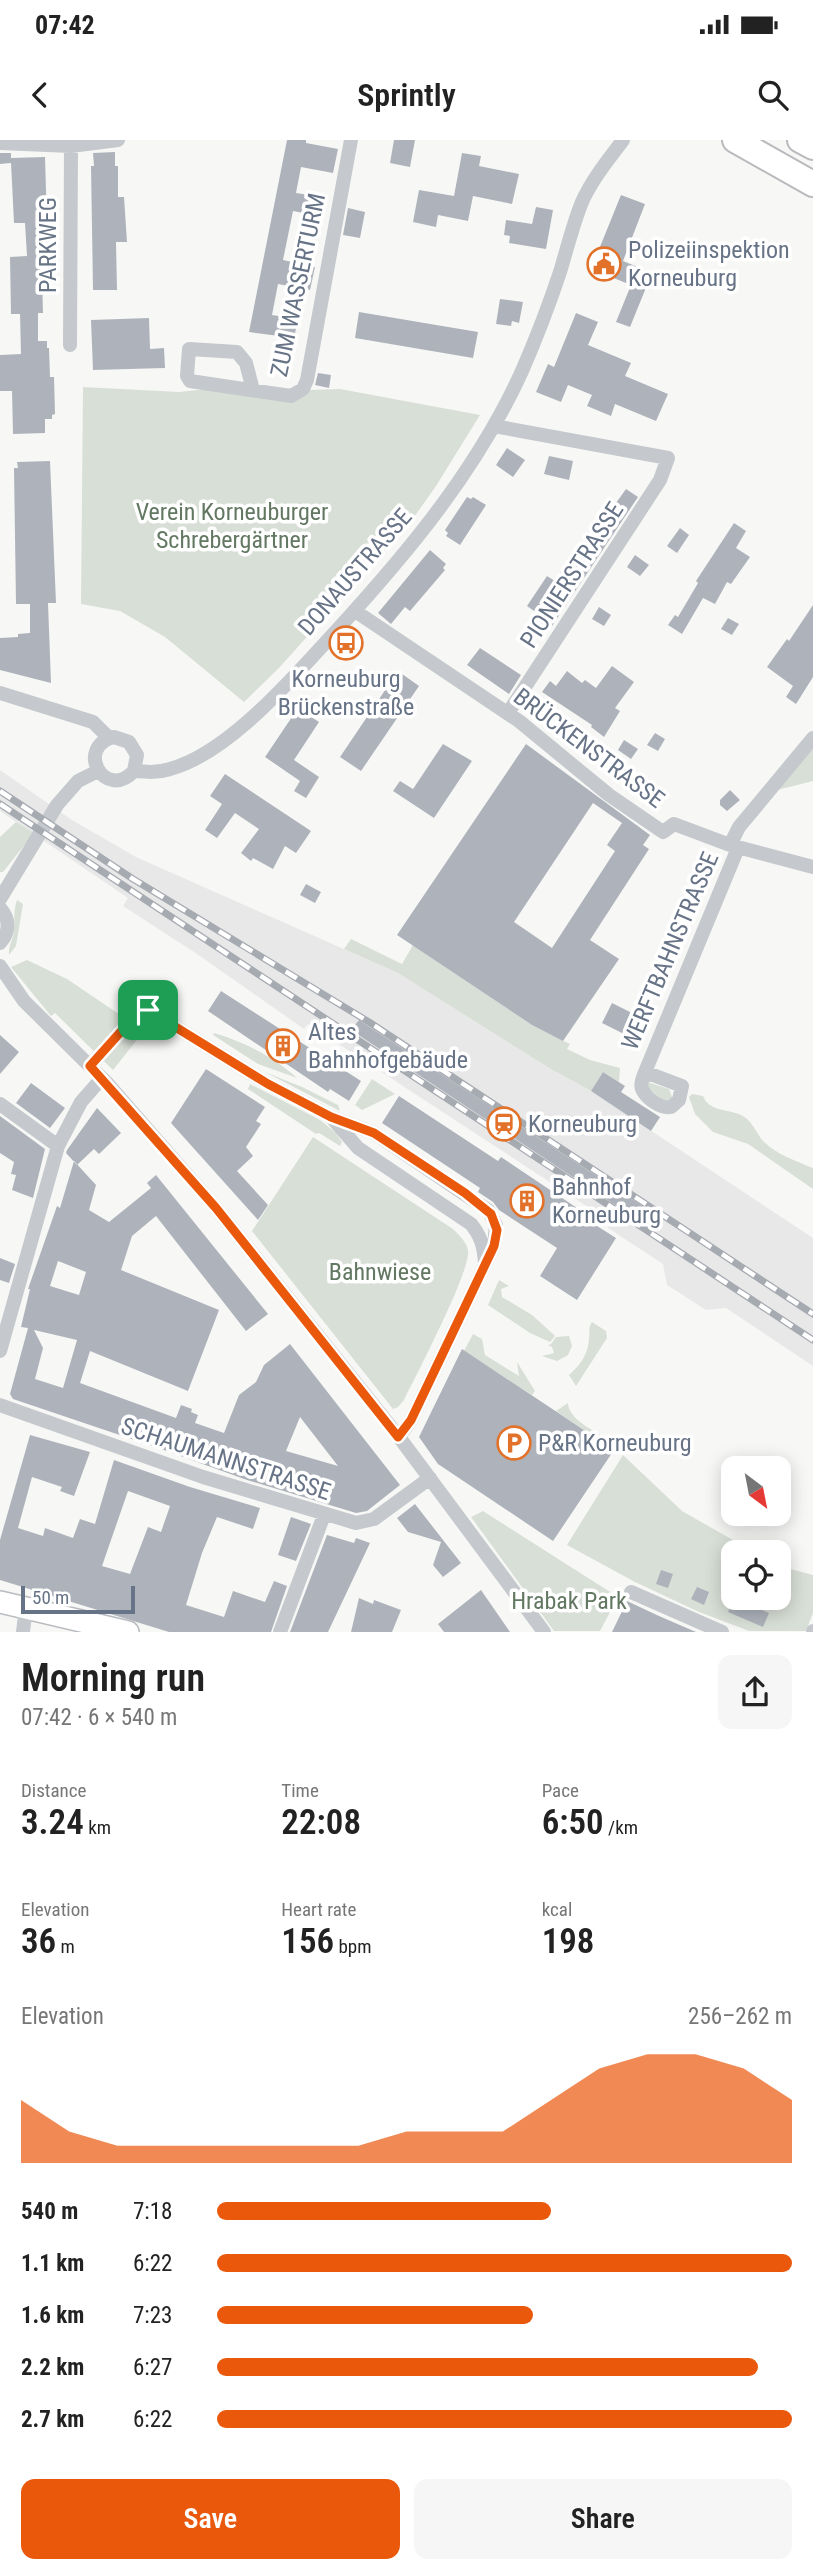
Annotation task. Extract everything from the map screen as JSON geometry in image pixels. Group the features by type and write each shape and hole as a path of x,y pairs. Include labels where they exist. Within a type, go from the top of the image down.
{"highway":[{"path":"734,140 813,184"},
{"path":"800,140 813,147"}],"main road":[{"path":"0,1602 128,1632"}],"street":[{"path":"0,143 71,146 118,140"},
{"name":"ZUM WASSERTURM","path":"253,390 246,363 237,352 189,349 188,380 291,396 303,389 307,380 351,140"},
{"name":"DONAUSTRASSE","path":"98,771 108,779 116,780 129,776 134,771 156,772 172,769 205,753 237,730 275,696 355,611 421,533 494,426 532,346 583,201 623,140"},
{"name":"PARKWEG","path":"70,345 71,146"},
{"name":"PIONIERSTRASSE","path":"494,426 668,458 660,480 508,713"},
{"name":"BRÜCKENSTRASSE","path":"355,611 508,713 609,795 663,832 674,824 734,846 813,867"},
{"path":"0,693 93,722 109,738 125,739 133,746 137,755 134,771"},
{"path":"0,899 57,806 78,781 98,771 94,760 97,749 109,738"},
{"name":"WERFTBAHNSTRASSE","path":"645,1072 734,846 739,827 813,738"},
{"path":"0,908 8,925 0,943"},
{"path":"0,966 24,1002 102,1078 216,1208 430,1478 544,1632"},
{"path":"90,1066 143,1007 268,1084 331,1117 374,1133 488,1210 497,1230 494,1246 411,1420 398,1437"},
{"path":"645,1072 682,1086 679,1100 665,1108 655,1102 642,1088 645,1072"},
{"path":"0,1351 58,1146 81,1102 102,1078"},
{"path":"0,1104 58,1146"},
{"path":"331,1117 358,1148 471,1224 480,1236 486,1264"},
{"name":"SCHAUMANNSTRASSE","path":"0,1405 116,1448 356,1523 374,1519 430,1478"},
{"path":"280,1632 324,1515"},
{"path":"631,1592 722,1632"},
{"path":"23,1632 26,1607"}],"shaded area":[{"path":"0,770 72,820 136,857 398,973 549,1068 591,1091 813,1238 813,1366 726,1308 706,1310 667,1285 663,1264 608,1228 611,1222 308,1024 304,1029 123,906 128,898 0,811"}],"green space":[{"name":"Verein Korneuburger Schrebergärtner","path":"83,387 179,392 207,389 291,403 308,390 340,389 480,415 412,520 278,669 244,702 165,637 120,611 81,604"},
{"path":"813,749 813,781 777,790"},
{"path":"16,822 34,833 3,872 0,872 0,837"},
{"path":"17,900 23,904 16,946 9,955 14,931"},
{"path":"351,939 402,964 413,945 532,1025 570,1044 567,1049 590,1060 620,1068 619,1082 603,1072 591,1091 549,1068 398,973 344,949"},
{"path":"27,960 67,979 144,1031 113,1070 55,1013 51,1016 11,967"},
{"path":"214,1033 258,1051 297,1078 258,1064 213,1035"},
{"path":"265,1072 338,1105 340,1111"},
{"path":"372,1079 395,1094 362,1110 355,1105"},
{"path":"647,1082 669,1089 672,1097 667,1101 661,1099 647,1086"},
{"path":"250,1084 320,1120 335,1132 342,1142 340,1146 319,1133 316,1134 248,1089"},
{"path":"692,1094 703,1096 713,1107 744,1117 769,1146 813,1168 813,1189 748,1144 713,1132 695,1114 689,1097"},
{"name":"Bahnwiese","path":"313,1137 453,1229 468,1251 461,1279 442,1324 404,1400 393,1409 252,1231"},
{"path":"499,1280 509,1286 501,1289 502,1297 532,1315 553,1334 555,1336 550,1342 530,1333 488,1305"},
{"path":"592,1322 606,1331 607,1338 576,1386 569,1375 585,1355"},
{"path":"473,1334 482,1339 485,1355 519,1376 517,1362 535,1391 532,1395 464,1351"},
{"path":"569,1336 572,1346 568,1355 557,1361 542,1356 554,1353 548,1345 556,1337"},
{"path":"568,1403 573,1416 614,1443 614,1450 556,1411"},
{"path":"623,1455 682,1511 733,1540 721,1540 721,1610 791,1610 791,1569 813,1575 813,1613 806,1631 749,1631 699,1612 635,1582 567,1545"},
{"name":"Hrabak Park","path":"483,1511 618,1597 600,1631 554,1631 471,1517"}],"building":[{"path":"287,140 306,140 306,143 338,149 333,173 301,167 296,193 316,196 315,200 321,202 318,216 293,211 283,260 315,267 310,290 278,284 272,315 292,318 291,323 297,324 294,338 249,332"},
{"path":"394,140 415,140 410,167 390,163"},
{"path":"115,152 118,197 124,197 127,242 116,242 117,290 93,290 93,153"},
{"path":"0,153 11,153 11,158 45,157 47,224 44,224 45,238 41,238 43,313 38,313 38,341 47,341 49,348 50,377 54,377 55,414 52,419 45,419 45,433 13,434 12,391 0,391 0,355 21,354 20,314 11,314 10,257 27,256 25,223 14,223 11,163 0,164"},
{"path":"462,153 481,156 479,166 519,174 512,204 473,196 468,221 438,215 436,227 413,222 419,190 454,196"},
{"path":"621,195 645,204 623,261 652,273 630,327 616,322 631,285 591,269"},
{"path":"536,207 553,210 546,249 509,243 510,236 504,235 506,220 532,224"},
{"path":"348,208 365,212 360,238 343,235"},
{"path":"500,299 523,302 519,323 512,321 511,326 496,324"},
{"path":"359,312 478,332 473,358 355,338"},
{"path":"576,313 598,322 588,345 631,363 625,376 668,394 656,421 615,404 611,416 587,406 592,395 568,385 561,402 536,392 548,364 554,367"},
{"path":"149,318 150,349 164,348 165,368 93,370 91,320"},
{"path":"318,373 331,375 329,388 315,385"},
{"path":"507,448 525,460 513,477 496,465"},
{"path":"549,456 573,461 569,480 544,474"},
{"path":"50,461 56,603 48,603 51,683 0,670 0,638 30,633 30,604 16,604 14,468 18,468 17,462"},
{"path":"626,489 638,497 548,632 535,622 540,615 527,606 547,576 555,581 580,543 587,542 613,501 616,503"},
{"path":"467,497 473,497 486,505 460,545 446,536 448,533 445,530"},
{"path":"734,523 746,531 736,548 750,557 731,584 727,582 715,604 703,598 682,634 668,625 675,615 678,617 698,583 696,581"},
{"path":"680,528 689,535 677,553 667,546"},
{"path":"430,550 446,564 443,568 445,570 410,611 405,607 391,624 378,613"},
{"path":"635,555 649,565 640,576 627,567"},
{"path":"813,605 813,677 796,704 786,697 793,686 767,667 787,639 789,641"},
{"path":"599,607 611,615 604,626 592,619"},
{"path":"728,618 739,624 732,635 721,629"},
{"path":"480,648 521,675 509,694 467,665"},
{"path":"612,666 634,682 615,708 620,711 604,737 591,727 592,725 542,692 550,681 556,686 567,671 582,683 585,680 596,688"},
{"path":"398,671 419,686 361,771 340,757"},
{"path":"298,708 319,722 294,760 319,777 306,798 294,791 300,781 265,757"},
{"path":"655,733 665,739 658,751 647,745"},
{"path":"624,740 638,749 631,759 618,750"},
{"path":"443,744 472,761 434,818 393,791 400,781 413,789"},
{"path":"526,744 650,835 643,845 649,849 590,940 619,959 563,1041 532,1025 397,935","holes":["593,803 622,823 607,845 615,851 552,948 514,922"]},
{"path":"225,774 311,831 296,853 285,846 273,869 253,858 251,861 241,853 259,829 235,813 217,838 205,830 222,804 210,796"},
{"path":"730,790 740,800 727,811 720,805 720,800"},
{"path":"306,884 321,892 315,903 300,895"},
{"name":"Altes Bahnhofgebäude","path":"221,991 361,1081 349,1101 330,1089 328,1092 208,1011"},
{"path":"612,1003 650,1022 640,1042 602,1023"},
{"path":"359,1020 647,1209 639,1221 351,1030"},
{"path":"0,1035 19,1052 0,1074"},
{"path":"206,1069 265,1107 256,1121 261,1124 246,1147 253,1156 237,1171 268,1205 258,1220 171,1123"},
{"path":"603,1072 625,1086 621,1092 660,1117 651,1131 591,1091"},
{"path":"31,1083 65,1108 50,1128 16,1103"},
{"path":"399,1096 498,1161 501,1157 577,1208 575,1212 616,1238 577,1300 540,1276 557,1248 499,1210 493,1202 478,1192 480,1188 382,1123"},
{"path":"97,1108 121,1133 99,1154 94,1149 77,1165 66,1153 67,1150"},
{"path":"0,1116 45,1149 33,1198 12,1190 16,1175 11,1174 14,1162 0,1153"},
{"path":"74,1161 96,1185 89,1210 109,1222 151,1188 147,1183 156,1175 268,1314 246,1331 156,1216 132,1236 121,1270 219,1310 188,1391 90,1351 80,1383 176,1418 181,1405 192,1409 191,1412 198,1415 195,1423 224,1433 239,1395 256,1382 264,1365 290,1344 400,1485 367,1511 356,1513 247,1480 13,1399 10,1394 28,1328 21,1327 28,1289 57,1206 60,1208","holes":["58,1261 86,1272 79,1295 50,1286","34,1330 77,1340 63,1388 35,1379 43,1348","300,1417 338,1466 286,1451"]},
{"path":"0,1258 15,1264 9,1283 0,1280"},
{"name":"P&R Korneuburg","path":"462,1349 614,1450 553,1541 438,1464 419,1437"},
{"path":"30,1435 90,1452 74,1496 60,1491 62,1487 32,1477 18,1528 43,1536 45,1528 73,1538 80,1519 95,1524 114,1460 260,1508 253,1529 217,1517 202,1553 186,1605 224,1617 233,1591 265,1602 274,1581 287,1586 271,1632 169,1632 0,1580 0,1540","holes":["128,1491 170,1506 161,1532 148,1527 130,1574 102,1566"]},
{"path":"415,1504 461,1563 443,1577 433,1565 441,1542 408,1532 397,1518"},
{"path":"291,1517 311,1524 296,1561 278,1555"},
{"path":"327,1535 354,1543 356,1538 370,1543 328,1632 290,1632"},
{"path":"661,1570 673,1574 668,1588 656,1584"},
{"path":"697,1587 709,1592 704,1605 691,1599"},
{"path":"481,1590 510,1632 444,1632 438,1624"},
{"path":"359,1598 373,1604 374,1600 401,1610 392,1632 351,1632"},
{"path":"627,1601 659,1616 696,1632 612,1632"},
{"path":"762,1610 769,1613 763,1627 728,1612"}],"railway":[{"path":"0,791 133,879 369,1022 813,1314"},
{"path":"0,804 813,1340"}],"place":[{"name":"Polizeiinspektion Korneuburg","path":"604,264"},
{"name":"Korneuburg Brückenstraße","path":"346,643"},
{"name":"Altes Bahnhofgebäude","path":"283,1046"},
{"name":"Korneuburg","path":"504,1124"},
{"name":"Bahnhof Korneuburg","path":"527,1201"},
{"name":"P&R Korneuburg","path":"514,1443"}],"route":[{"path":"143,1007 148,1010 268,1084 331,1117 374,1133 484,1206 491,1214 497,1230 494,1246 411,1420 398,1437 216,1208 90,1066 143,1007"}]}
